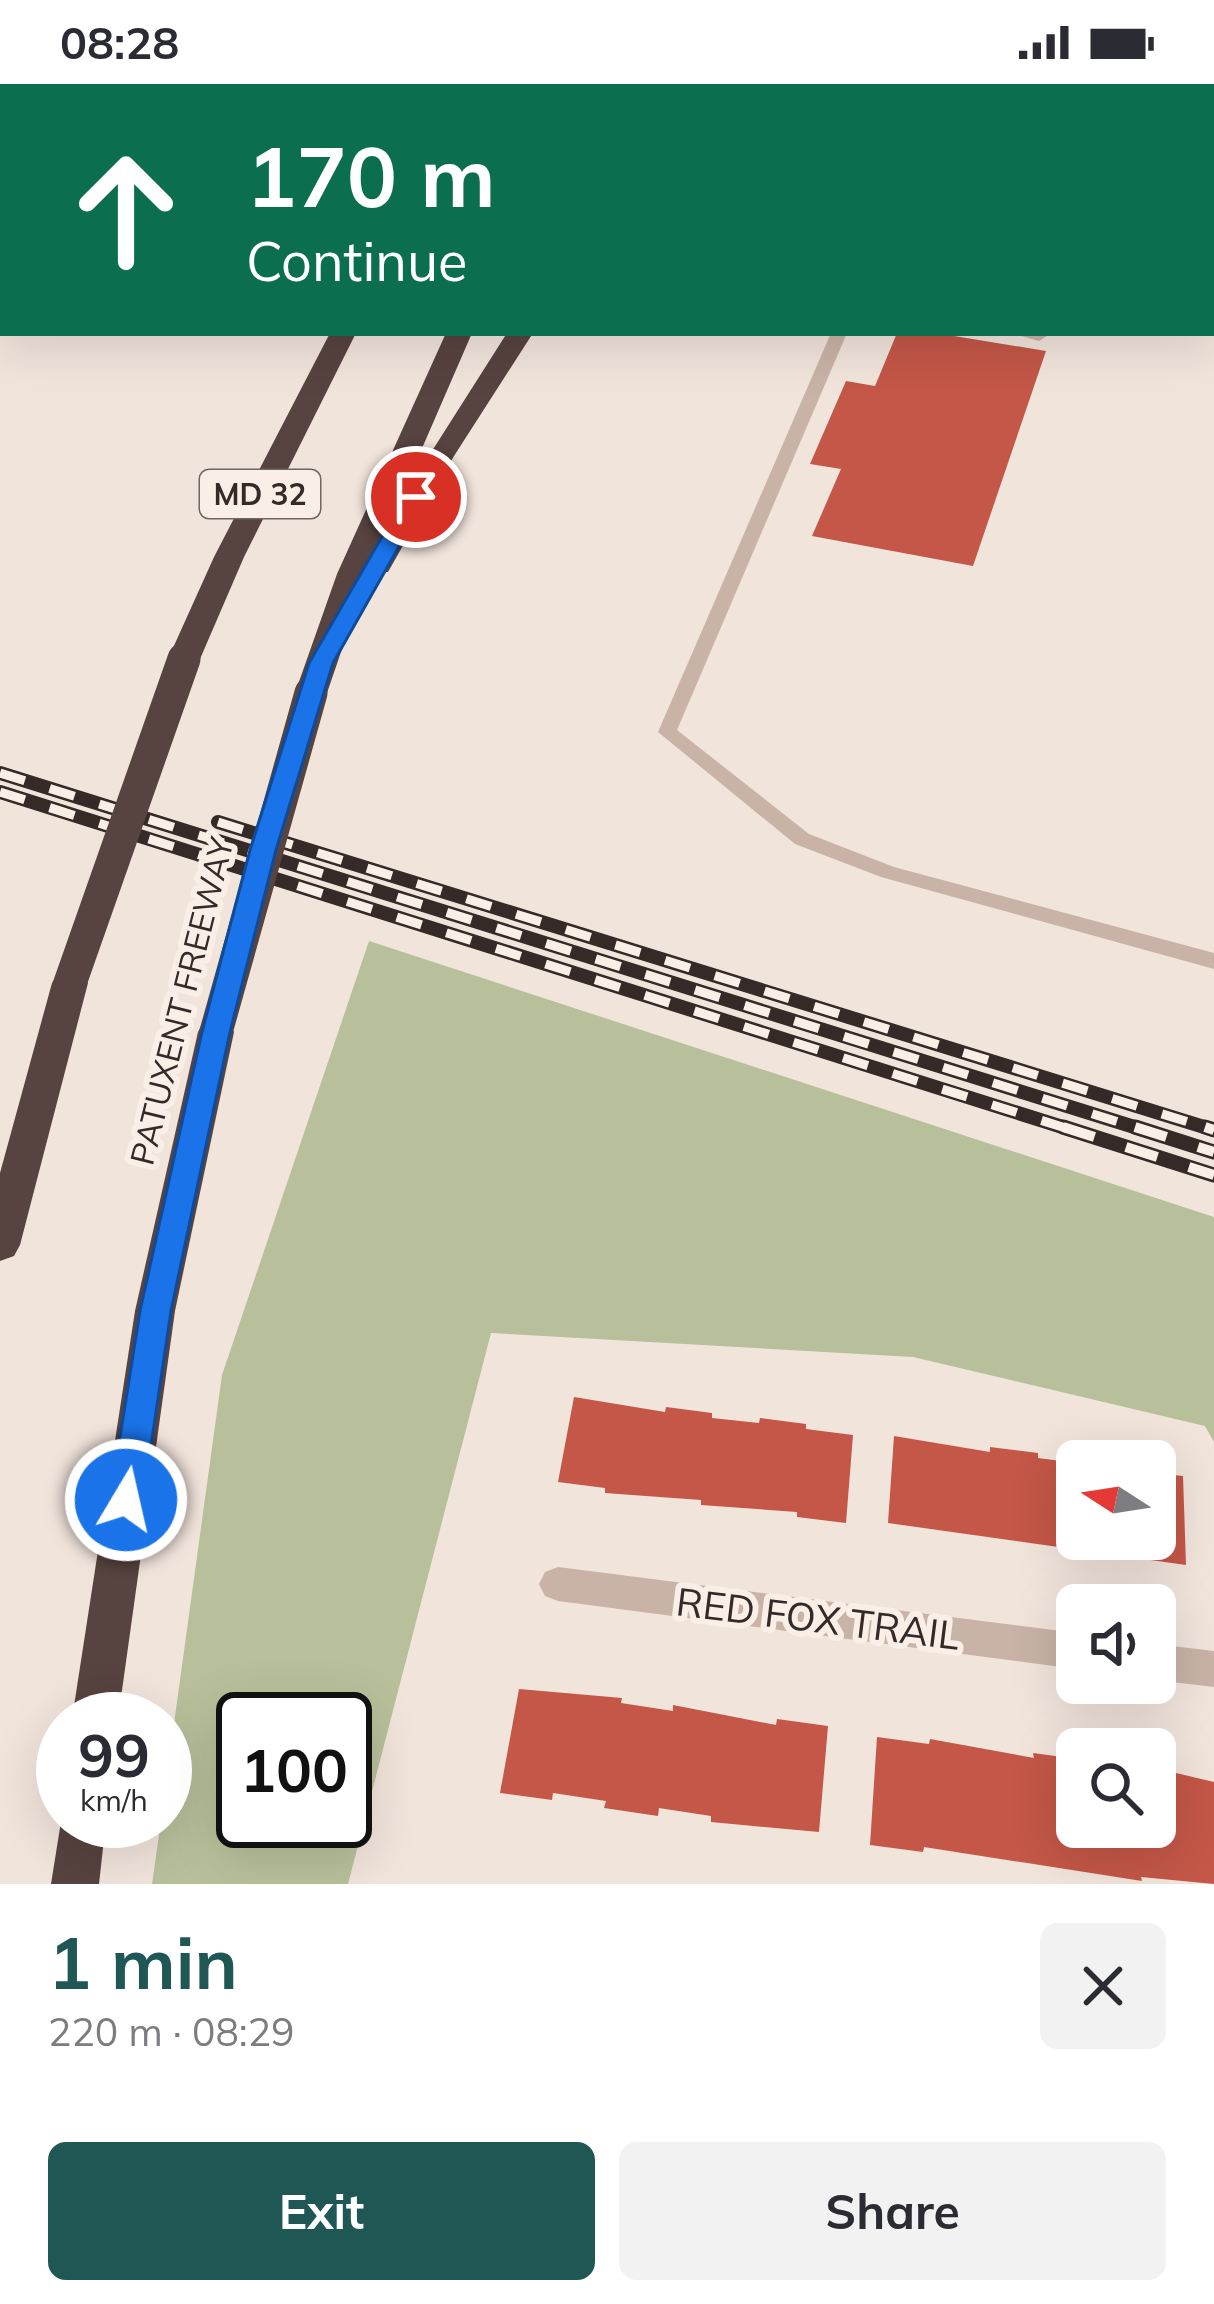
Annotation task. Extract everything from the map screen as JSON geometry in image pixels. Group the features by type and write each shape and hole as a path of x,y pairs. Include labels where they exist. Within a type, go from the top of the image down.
{"highway":[{"path":"229,557 269,438 314,336"},
{"name":"MD 32","path":"0,1245 70,983 184,659 229,557 341,336"},
{"name":"PATUXENT FREEWAY","path":"99,1692 155,1311 216,1032 316,678 403,452 458,336"},
{"path":"316,678 440,456 518,336"},
{"path":"75,1884 79,1848"}],"street":[{"name":"RED FOX TRAIL","path":"558,1584 1056,1649"},
{"path":"1176,1664 1214,1669"}],"lane":[{"path":"838,336 667,732 802,839 888,872 1214,961"}],"green space":[{"path":"369,941 1214,1217 1214,1442 1205,1426 913,1357 491,1333 372,1792 372,1692 216,1692 216,1848 357,1848 348,1884 152,1884 157,1848 192,1848 192,1692 178,1692 222,1375"}],"building":[{"path":"896,336 954,336 1046,351 973,566 812,536 841,469 810,464 846,381 875,386"},
{"path":"574,1397 665,1412 666,1407 712,1413 712,1418 806,1424 806,1429 853,1435 846,1523 797,1517 797,1512 701,1505 701,1500 605,1493 605,1488 558,1482"},
{"path":"894,1436 990,1452 990,1447 1038,1453 1038,1458 1056,1460 1056,1547 888,1523"},
{"path":"1176,1475 1183,1476 1186,1565 1151,1560 1176,1560"},
{"path":"519,1689 622,1698 621,1703 673,1711 673,1705 776,1725 777,1719 828,1726 819,1832 711,1822 711,1816 659,1808 658,1816 604,1808 606,1801 553,1793 552,1800 500,1793"},
{"path":"877,1737 929,1744 930,1739 1034,1758 1033,1753 1056,1756 1056,1848 1176,1848 1176,1773 1214,1782 1214,1884 1141,1877 1142,1881 924,1847 923,1852 870,1845"}],"railway":[{"path":"0,773 1144,1130"},
{"path":"0,792 1072,1130"},
{"path":"218,822 1214,1130 1205,1127"},
{"path":"1063,1127 1214,1175"},
{"path":"1135,1127 1214,1152"}],"route":[{"path":"126,1500 155,1311 216,1032 263,850 321,663 416,497"}]}
